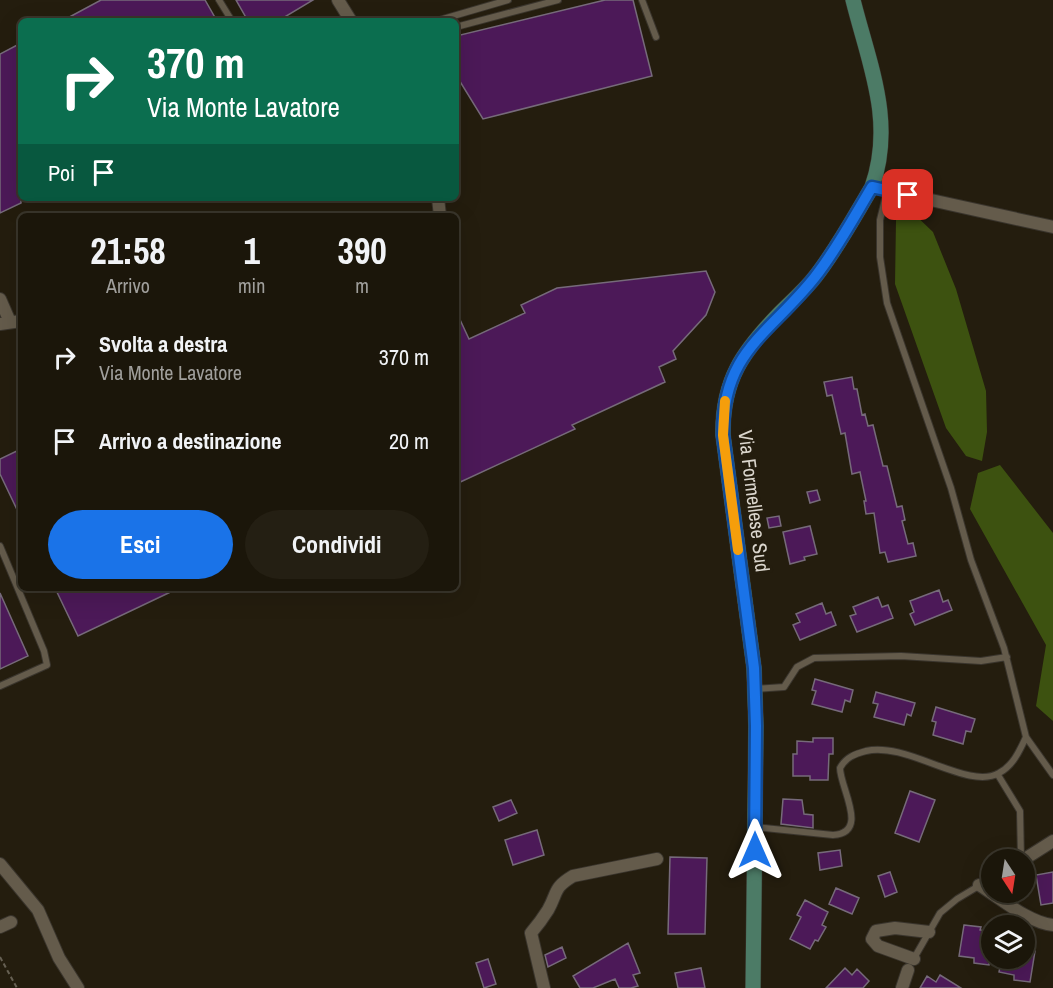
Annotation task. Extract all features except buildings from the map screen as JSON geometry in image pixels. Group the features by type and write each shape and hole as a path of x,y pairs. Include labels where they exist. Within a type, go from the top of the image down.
{"street":[{"path":"338,0 349,18"},
{"name":"Via Formellese Sud","path":"753,988 755,689 723,435 726,396 735,372 751,346 816,276 880,189 881,111 852,0"},
{"path":"880,189 1053,228"},
{"path":"0,299 10,322"},
{"path":"1035,852 1053,841"},
{"path":"544,988 531,933 548,910 555,890 561,883 573,876 657,859"},
{"path":"0,864 38,910 59,958 78,988"},
{"path":"979,885 1028,916 1044,924 1053,925"},
{"path":"902,988 911,964 878,946 872,939 876,931 895,928 929,932"}],"lane":[{"path":"219,0 230,18"},
{"path":"446,18 508,0"},
{"path":"459,26 558,0"},
{"path":"642,0 656,37"},
{"path":"880,189 880,257 887,303 951,488 971,560 1007,657 1026,737 1053,775"},
{"path":"0,546 18,589"},
{"path":"0,686 47,665 43,648 19,591"},
{"path":"755,689 784,687 797,667 814,658 901,656 981,661 1007,657"},
{"path":"755,827 833,835 845,832 850,828 852,817 840,768 851,756 871,750 898,751 973,776 998,775 1019,753 1026,737"},
{"path":"998,775 1020,811 1022,849"},
{"path":"911,964 940,913 979,885"}],"path":[{"path":"0,957 17,988"}],"green space":[{"path":"911,211 933,232 956,289 986,391 987,432 982,461 966,456 946,428 895,284 896,220"},
{"path":"1000,465 1053,533 1053,721 1036,706 1046,645 970,509 978,473"}],"slow traffic":[{"path":"725,401 723,435 738,550"}],"route":[{"path":"755,850 754,668 723,435 724,406 728,387 751,346 816,276 872,187 908,195"}]}
